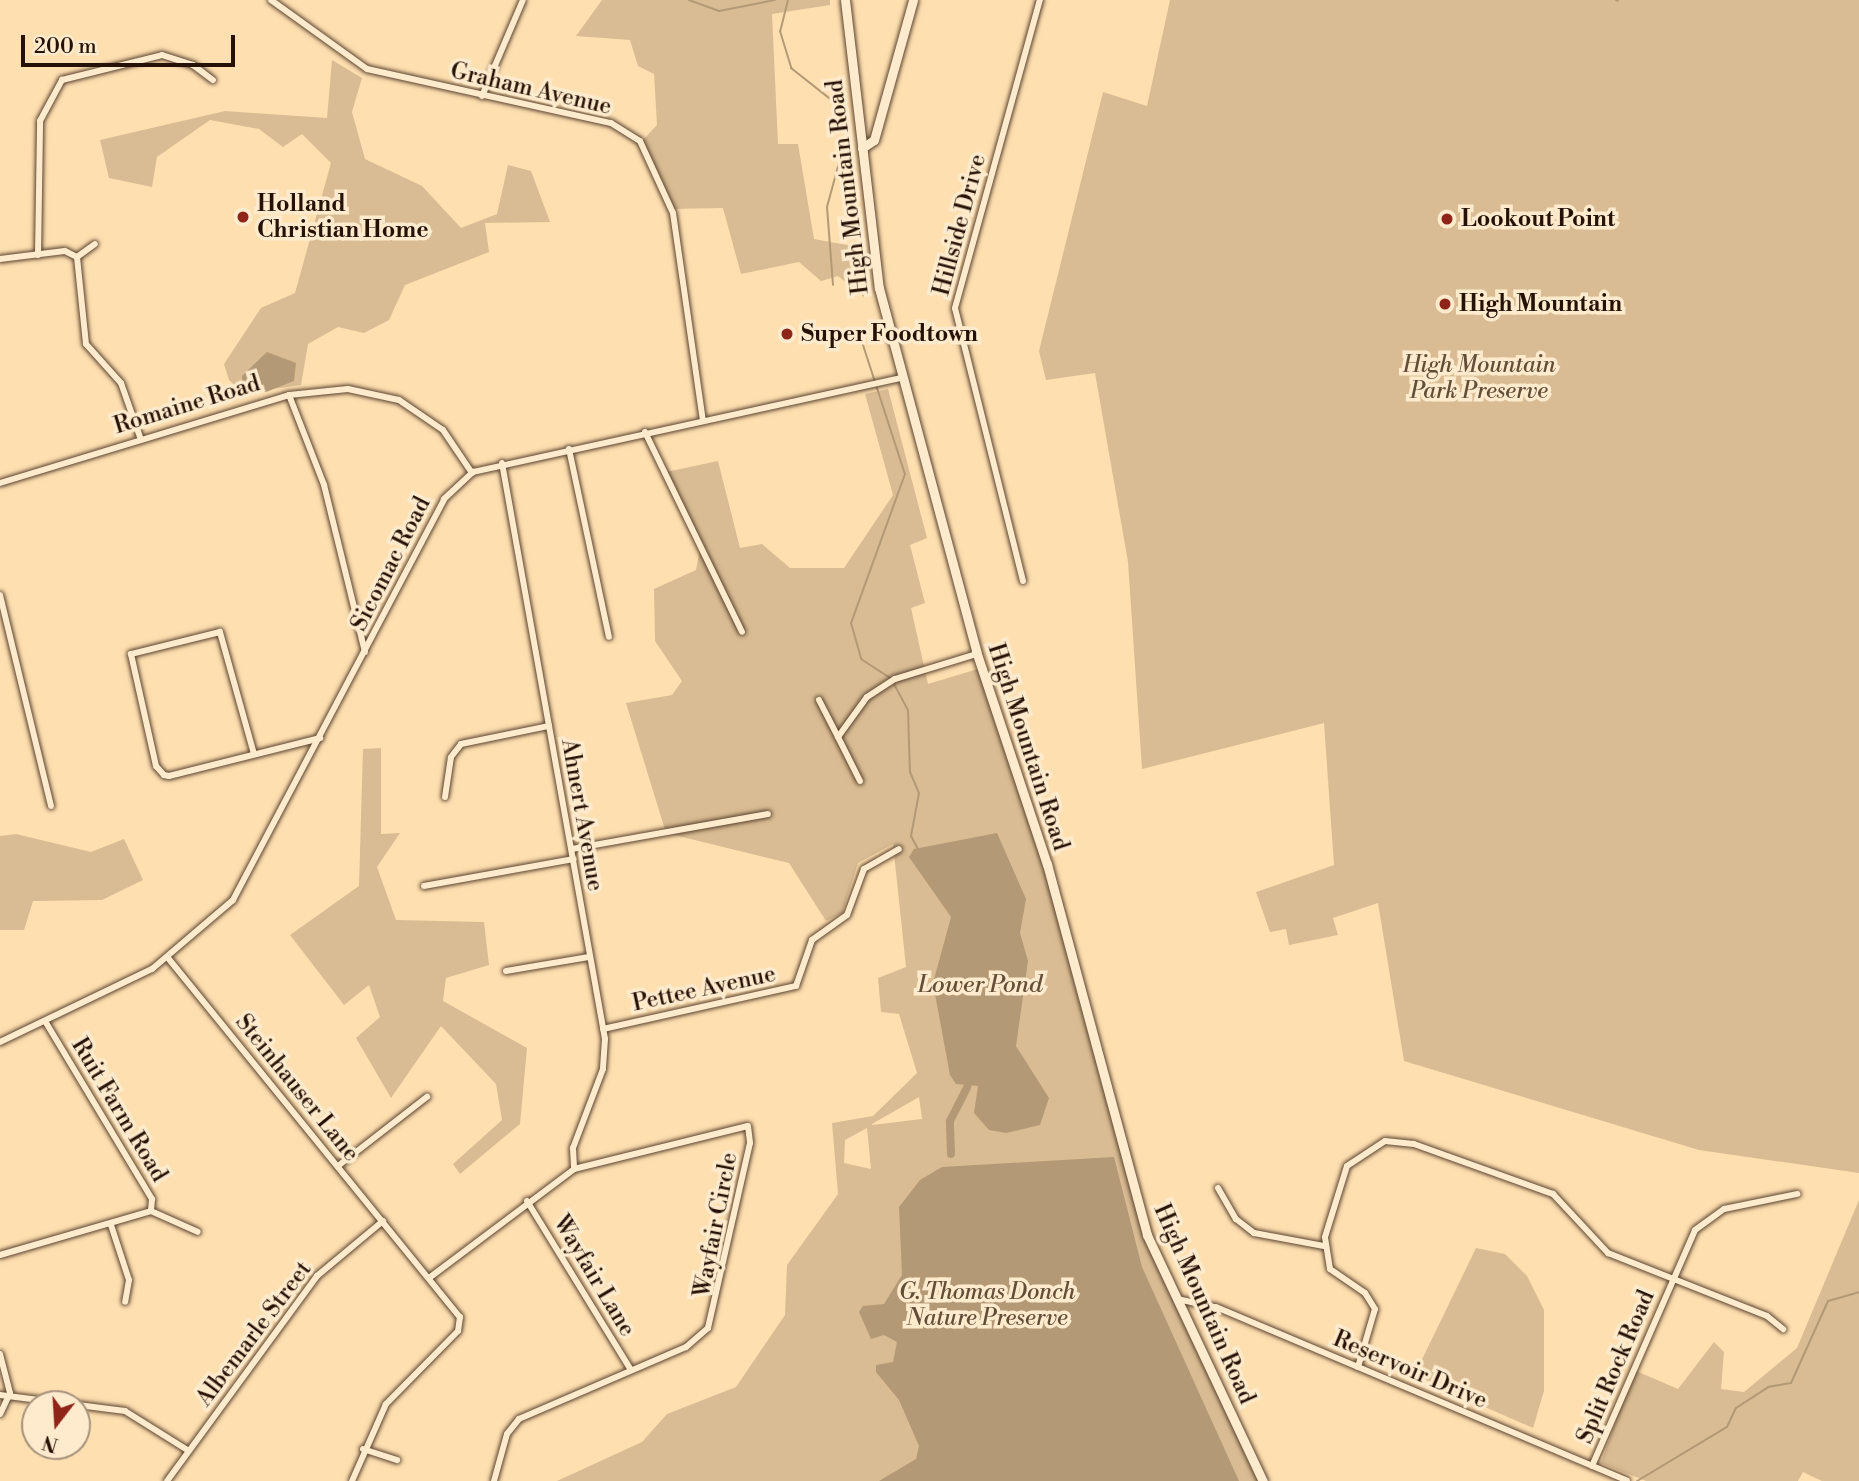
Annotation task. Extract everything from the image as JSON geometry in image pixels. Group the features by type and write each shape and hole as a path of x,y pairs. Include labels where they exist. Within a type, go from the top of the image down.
{"main road":[{"name":"High Mountain Road","path":"845,0 878,288 977,654 1044,852 1145,1227 1263,1481"},
{"path":"862,148 874,141 913,0"}],"street":[{"name":"Graham Avenue","path":"271,0 367,69 611,123 645,147 679,239 703,420"},
{"path":"482,96 523,0"},
{"name":"Hillside Drive","path":"1023,582 955,308 1040,0"},
{"path":"37,255 40,121 62,80 162,55 193,65 213,80"},
{"path":"77,257 95,244"},
{"path":"0,260 65,251 77,257"},
{"path":"77,257 86,344 121,383 139,437"},
{"name":"Sicomac Road","path":"0,1042 168,958 219,916 246,880 444,499 472,473 502,463 902,378"},
{"path":"289,395 348,389 399,400 443,430 472,473"},
{"name":"Romaine Road","path":"0,483 139,437 289,395 324,485 365,652"},
{"path":"645,432 742,632"},
{"path":"569,449 609,637"},
{"name":"Ahnert Avenue","path":"502,463 603,1029 603,1069 573,1148 574,1169"},
{"path":"0,595 51,806"},
{"path":"254,754 220,632 131,654 160,772 169,776 320,738"},
{"path":"838,737 867,697 892,680 977,654"},
{"path":"819,700 860,781"},
{"path":"446,797 451,757 461,744 549,726"},
{"path":"572,849 768,814"},
{"name":"Pettee Avenue","path":"603,1029 796,986 812,940 848,915 864,869 899,849"},
{"path":"424,886 574,859"},
{"path":"506,971 589,957"},
{"name":"Steinhauser Lane","path":"168,958 460,1317 461,1328 398,1387 363,1449"},
{"name":"Ruit Farm Road","path":"45,1021 152,1199 151,1211 198,1232"},
{"path":"338,1166 427,1097"},
{"name":"Wayfair Circle","path":"429,1278 527,1201 574,1169 748,1126 750,1143 713,1319 695,1342 519,1419 508,1434 494,1481"},
{"name":"Split Rock Road","path":"1324,1246 1347,1166 1370,1146 1401,1141 1553,1194 1601,1248 1673,1281 1592,1466"},
{"path":"1218,1188 1236,1219 1254,1233 1324,1246 1330,1269 1365,1293 1376,1309 1358,1367"},
{"path":"1783,1329 1767,1316 1673,1281 1691,1237 1711,1215 1797,1194"},
{"name":"Wayfair Lane","path":"527,1201 631,1370"},
{"path":"0,1255 111,1225 151,1211"},
{"name":"Albemarle Street","path":"167,1481 317,1276 383,1221"},
{"path":"111,1225 129,1279 125,1302"},
{"name":"Reservoir Drive","path":"1177,1299 1216,1307 1627,1481"},
{"path":"0,1354 10,1393 0,1414"},
{"path":"0,1395 10,1393 125,1411 189,1451"},
{"path":"352,1481 363,1449 397,1460"}],"green space":[{"path":"602,0 830,0 830,5 772,14 778,144 798,144 814,239 858,247 864,297 838,276 821,281 799,262 741,274 723,208 669,209 642,141 657,125 654,74 638,66 630,40 576,36"},
{"name":"High Mountain Park Preserve","path":"1170,0 1859,0 1859,1173 1699,1150 1404,1061 1378,903 1333,918 1338,935 1289,945 1286,929 1270,932 1256,892 1334,865 1324,723 1142,769 1128,562 1095,373 1046,380 1039,351 1103,92 1147,106"},
{"path":"332,60 362,78 352,112 365,159 422,186 461,228 497,214 508,165 531,171 550,222 485,223 489,252 405,285 389,320 364,333 338,327 308,344 301,385 244,393 229,380 224,364 261,308 295,293 331,163 302,134 283,147 259,129 210,120 157,157 152,187 109,178 100,140 225,111 327,118"},
{"name":"G. Thomas Donch Nature Preserve","path":"888,389 927,538 910,545 925,603 911,608 928,684 981,668 1107,1072 1142,1219 1263,1481 557,1481 642,1442 667,1414 736,1387 785,1315 787,1265 838,1194 832,1123 873,1116 917,1073 899,1014 881,1012 878,978 906,967 893,844 858,863 842,913 826,921 789,863 666,833 626,703 672,695 682,681 655,641 654,589 696,570 700,549 666,472 718,461 740,548 762,544 790,568 844,568 893,495 865,394","holes":["919,1097 922,1119 872,1125 872,1124","867,1128 871,1169 844,1163 845,1140"]},
{"path":"381,748 381,834 400,833 377,867 396,920 484,922 489,965 446,978 443,1001 527,1048 520,1124 460,1174 453,1164 502,1120 496,1084 441,1026 391,1098 356,1038 380,1017 369,985 344,1005 290,935 359,886 363,749"},
{"path":"16,834 91,852 124,839 143,880 102,900 33,901 24,930 0,930 0,836"},
{"path":"1859,1200 1859,1481 1822,1481 1803,1472 1798,1481 1646,1481 1601,1463 1634,1370 1678,1389 1714,1342 1724,1352 1721,1389 1744,1392 1797,1348"},
{"path":"1476,1248 1505,1254 1527,1276 1544,1310 1544,1391 1533,1428 1414,1376"}],"water":[{"path":"267,352 296,363 294,381 266,392 243,390 242,376"},
{"name":"Lower Pond","path":"997,833 1026,899 1020,933 1028,961 1016,1046 1049,1098 1040,1125 1006,1133 989,1130 974,1113 978,1086 956,1084 950,1075 933,983 951,917 909,857 914,849"},
{"path":"1114,1157 1142,1267 1239,1481 879,1481 916,1459 919,1446 899,1400 876,1372 876,1365 893,1362 897,1342 884,1335 871,1339 859,1312 863,1306 884,1304 902,1275 899,1207 920,1180 942,1167"}],"waterway":[{"path":"689,0 719,11 775,0"},
{"path":"788,0 780,31 791,68 843,109 849,126 827,207 833,285"},
{"path":"863,345 905,474 851,623 861,659 890,678"},
{"path":"893,682 908,710 910,772 919,793 911,836 918,849"},
{"path":"951,1154 950,1121 967,1087"},
{"path":"1637,1481 1727,1427 1736,1408 1768,1387 1791,1383 1828,1301 1859,1292"}],"place":[{"name":"Holland Christian Home","path":"243,217"},
{"name":"Lookout Point","path":"1447,219"},
{"name":"High Mountain","path":"1445,304"},
{"name":"Super Foodtown","path":"787,334"}]}
